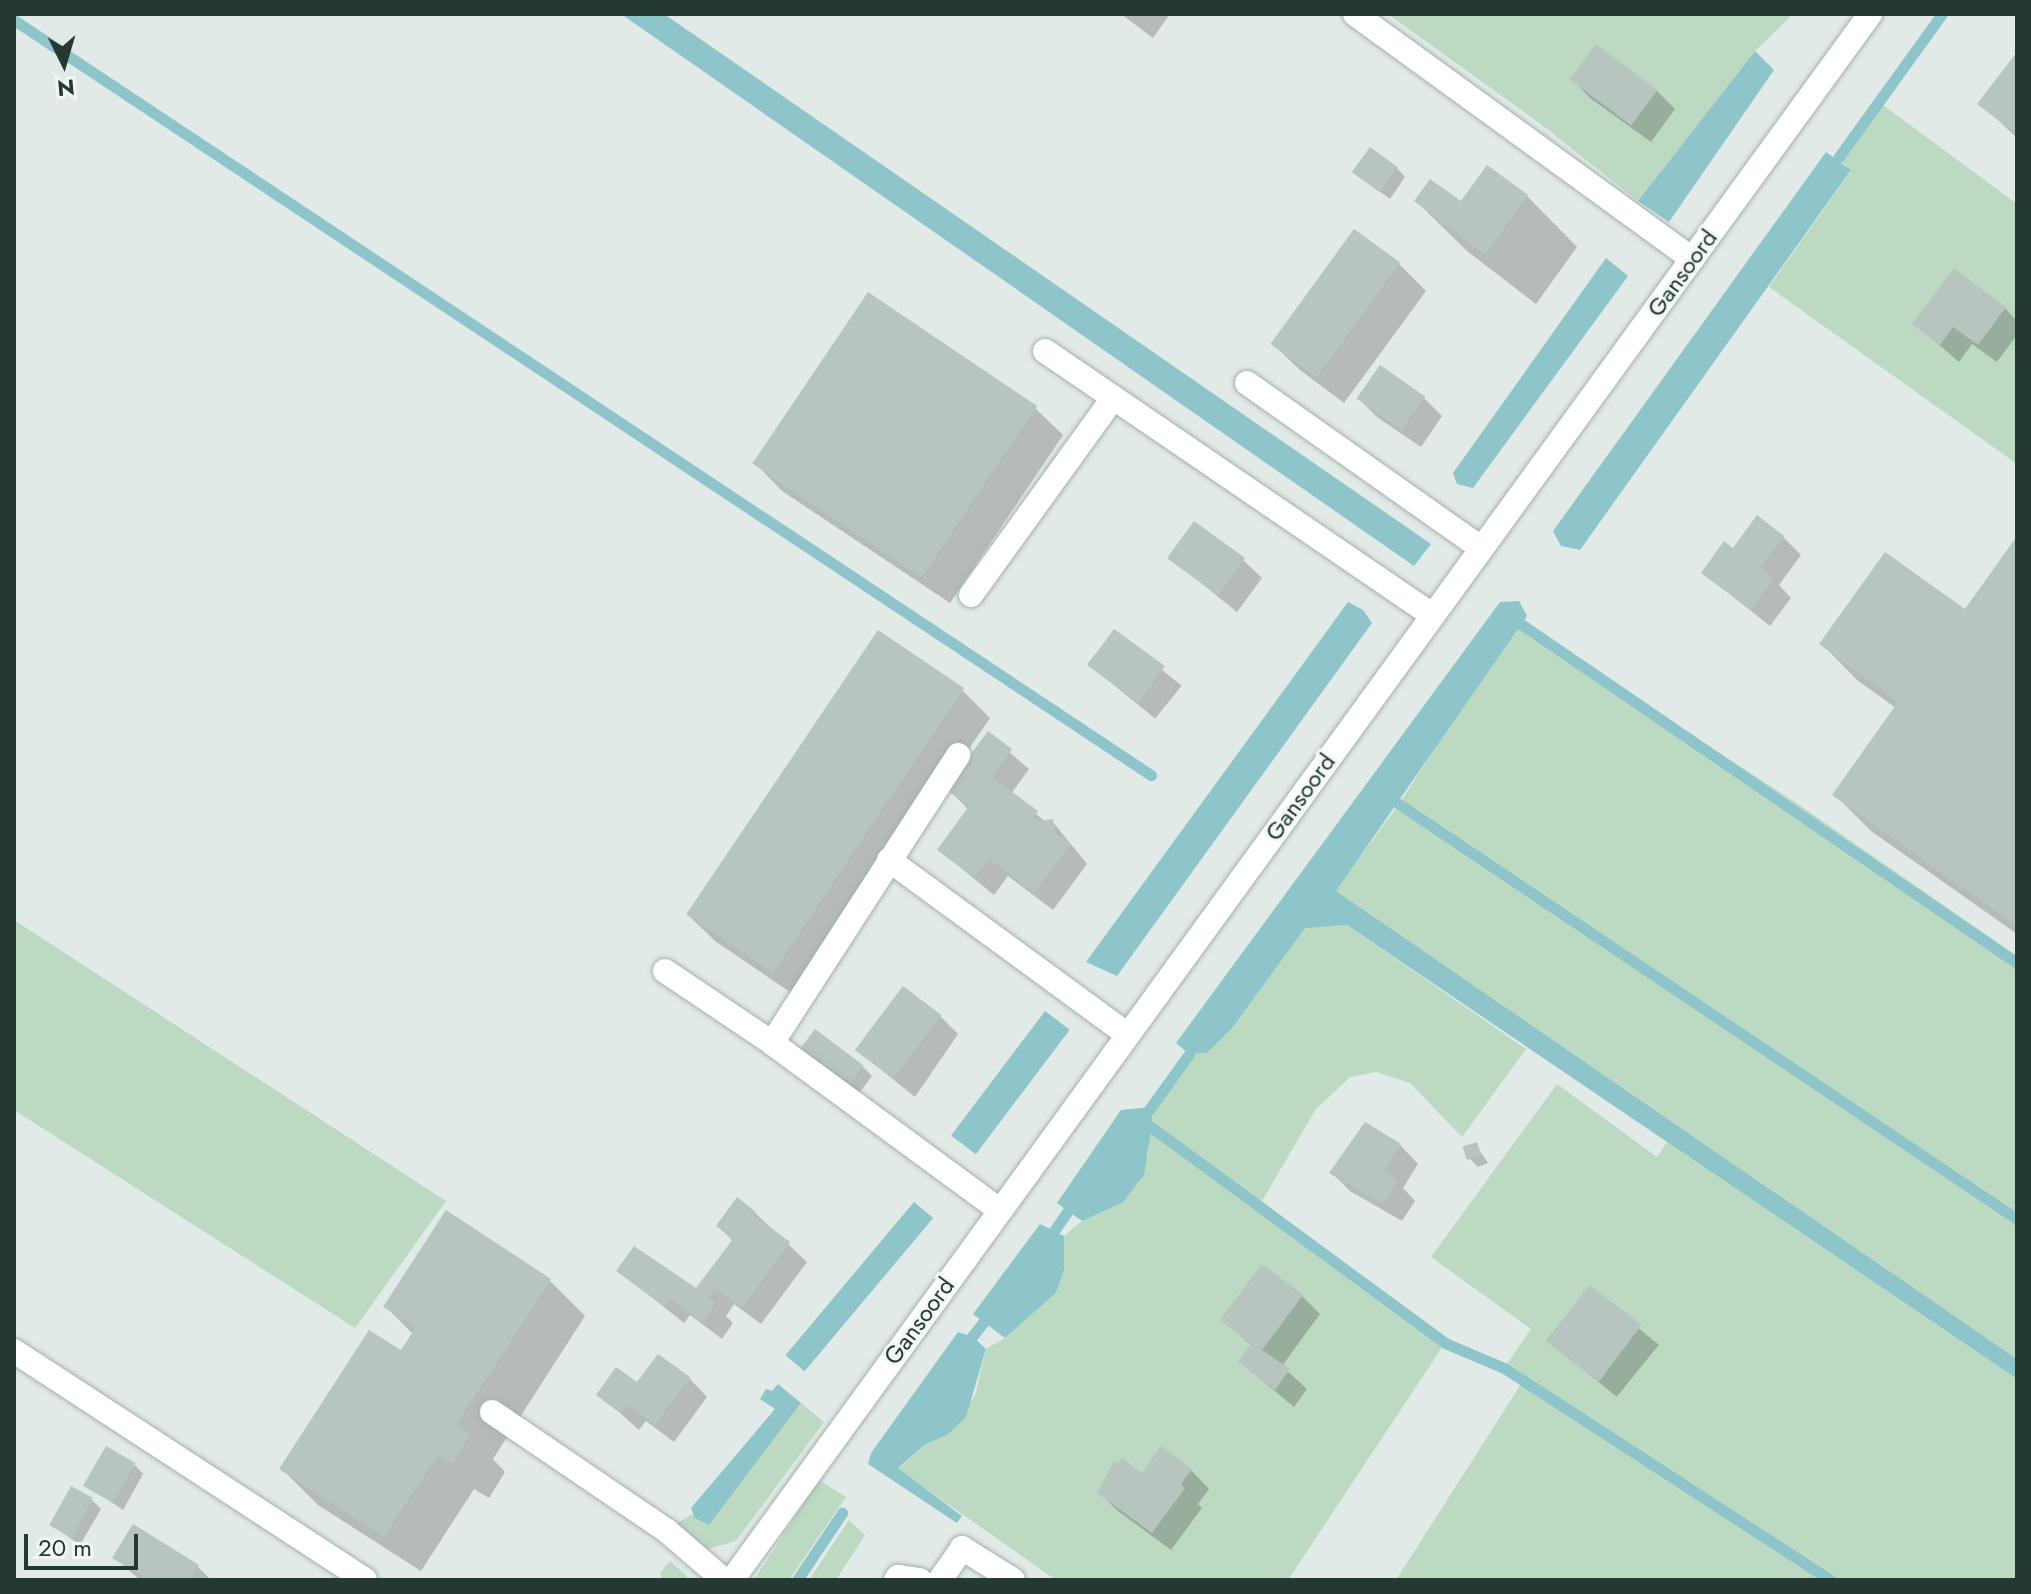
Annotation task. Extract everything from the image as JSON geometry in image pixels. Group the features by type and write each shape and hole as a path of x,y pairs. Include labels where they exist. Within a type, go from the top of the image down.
{"street":[{"path":"1355,14 1692,259"},
{"name":"Gansoord","path":"732,1580 1870,14"},
{"path":"1045,351 1432,615"},
{"path":"1247,383 1481,548"},
{"path":"971,595 1113,398"},
{"path":"772,1043 958,755"},
{"path":"889,860 1127,1034"},
{"path":"665,971 772,1043 999,1210"},
{"path":"14,1351 365,1580"},
{"path":"492,1412 667,1531 724,1580"},
{"path":"940,1580 962,1548 1013,1580"},
{"path":"896,1580 898,1577 920,1580"}],"green space":[{"path":"1388,14 1793,14 1755,51 1638,201 1542,125"},
{"path":"1879,102 2017,204 2017,464 1769,287 1851,171 1838,158"},
{"path":"1521,624 1795,802 2017,956 2017,1359 1335,891 1399,804 1478,682"},
{"path":"14,920 446,1201 355,1328 14,1110"},
{"path":"1347,925 1526,1049 1462,1137 1410,1083 1376,1072 1350,1077 1316,1109 1262,1201 1445,1343 1288,1580 1056,1580 898,1469 924,1445 947,1435 975,1396 986,1349 1005,1338 1056,1293 1064,1270 1064,1236 1082,1221 1122,1203 1148,1156 1151,1107 1189,1054 1207,1053 1232,1028 1305,927"},
{"path":"1557,1084 1657,1157 1667,1142 2017,1379 2017,1580 1396,1580 1523,1381 1504,1368 1531,1329 1431,1257"},
{"path":"801,1403 824,1422 736,1541 704,1550 675,1524 693,1514 709,1525"},
{"path":"819,1480 846,1497 789,1580 754,1580"},
{"path":"849,1520 865,1535 836,1580 809,1580"},
{"path":"670,1561 688,1580 663,1580 660,1573"}],"water":[{"path":"621,14 664,14 1431,544 1414,566"},
{"path":"1755,51 1774,70 1669,222 1638,201"},
{"path":"1826,152 1851,170 1580,550 1561,546 1553,531"},
{"path":"1606,258 1628,276 1473,488 1457,484 1453,473"},
{"path":"1519,601 1527,616 1336,891 2017,1359 2017,1379 1347,925 1305,928 1232,1028 1207,1053 1189,1054 1176,1043 1500,602"},
{"path":"1348,602 1363,610 1372,623 1117,976 1086,962"},
{"path":"1045,1011 1070,1030 976,1154 951,1136"},
{"path":"1151,1107 1152,1126 1144,1175 1122,1203 1082,1221 1057,1203 1121,1110"},
{"path":"914,1202 933,1218 805,1371 785,1355"},
{"path":"1040,1224 1064,1236 1064,1270 1056,1293 1005,1338 973,1314"},
{"path":"958,1332 973,1337 986,1349 966,1417 947,1435 924,1445 898,1468 962,1516 957,1523 868,1464 871,1453"},
{"path":"778,1384 801,1403 709,1525 695,1518 691,1508 775,1409 760,1399 766,1389 772,1391"}],"building":[{"path":"1596,44 1657,90 1631,125 1570,79"},
{"path":"2017,52 2017,129 2015,133 1977,104"},
{"path":"1370,147 1398,167 1379,192 1352,172"},
{"path":"1487,165 1528,195 1485,255 1414,201 1430,179 1461,201"},
{"path":"1354,229 1400,263 1317,377 1271,344"},
{"path":"1954,268 2006,307 1978,345 1953,327 1940,345 1912,324"},
{"path":"868,292 1037,406 921,578 752,464"},
{"path":"1380,365 1425,397 1402,430 1356,399"},
{"path":"1757,515 1784,536 1760,568 1774,578 1751,610 1701,573 1724,541 1733,548"},
{"path":"1194,521 1245,558 1218,595 1167,558"},
{"path":"2017,536 2017,926 1832,795 1898,702 1819,644 1885,552 1965,609"},
{"path":"1114,629 1165,666 1139,702 1088,665"},
{"path":"878,630 964,688 772,973 686,914"},
{"path":"988,731 1012,749 992,777 1038,811 1034,817 1038,821 1053,819 1055,833 1071,844 1034,893 989,859 975,878 937,850 969,806 945,789"},
{"path":"903,986 941,1015 893,1079 855,1050"},
{"path":"815,1029 864,1066 849,1086 800,1049"},
{"path":"1365,1122 1401,1144 1384,1171 1398,1181 1383,1204 1329,1173"},
{"path":"1477,1142 1481,1155 1467,1160 1463,1146"},
{"path":"737,1197 756,1212 753,1215 790,1242 742,1308 715,1288 708,1297 716,1303 702,1322 671,1299 665,1307 616,1271 634,1246 696,1288 733,1239 716,1226"},
{"path":"446,1210 551,1279 456,1425 471,1434 452,1464 438,1454 384,1537 279,1469 369,1330 401,1350 416,1327 383,1307"},
{"path":"1262,1264 1303,1295 1262,1350 1290,1369 1275,1390 1238,1362 1251,1344 1220,1320"},
{"path":"1589,1285 1642,1325 1599,1381 1546,1342"},
{"path":"658,1354 690,1377 655,1425 627,1405 620,1413 596,1395 616,1367 637,1382"},
{"path":"106,1446 135,1463 112,1503 83,1486"},
{"path":"1161,1446 1192,1469 1181,1484 1185,1488 1152,1533 1097,1493 1114,1461 1118,1463 1122,1458 1142,1473"},
{"path":"71,1486 93,1498 71,1537 49,1525"},
{"path":"133,1524 199,1565 192,1576 197,1580 148,1580 112,1558"}],"waterway":[{"path":"1838,158 1942,14"},
{"path":"14,20 1151,775"},
{"path":"1521,624 2017,963"},
{"path":"1399,804 2017,1219"},
{"path":"1143,1118 1189,1054"},
{"path":"1143,1121 1445,1343 1504,1368 1830,1580"},
{"path":"1047,1241 1076,1199"},
{"path":"963,1348 992,1311"},
{"path":"797,1580 842,1513"}]}
